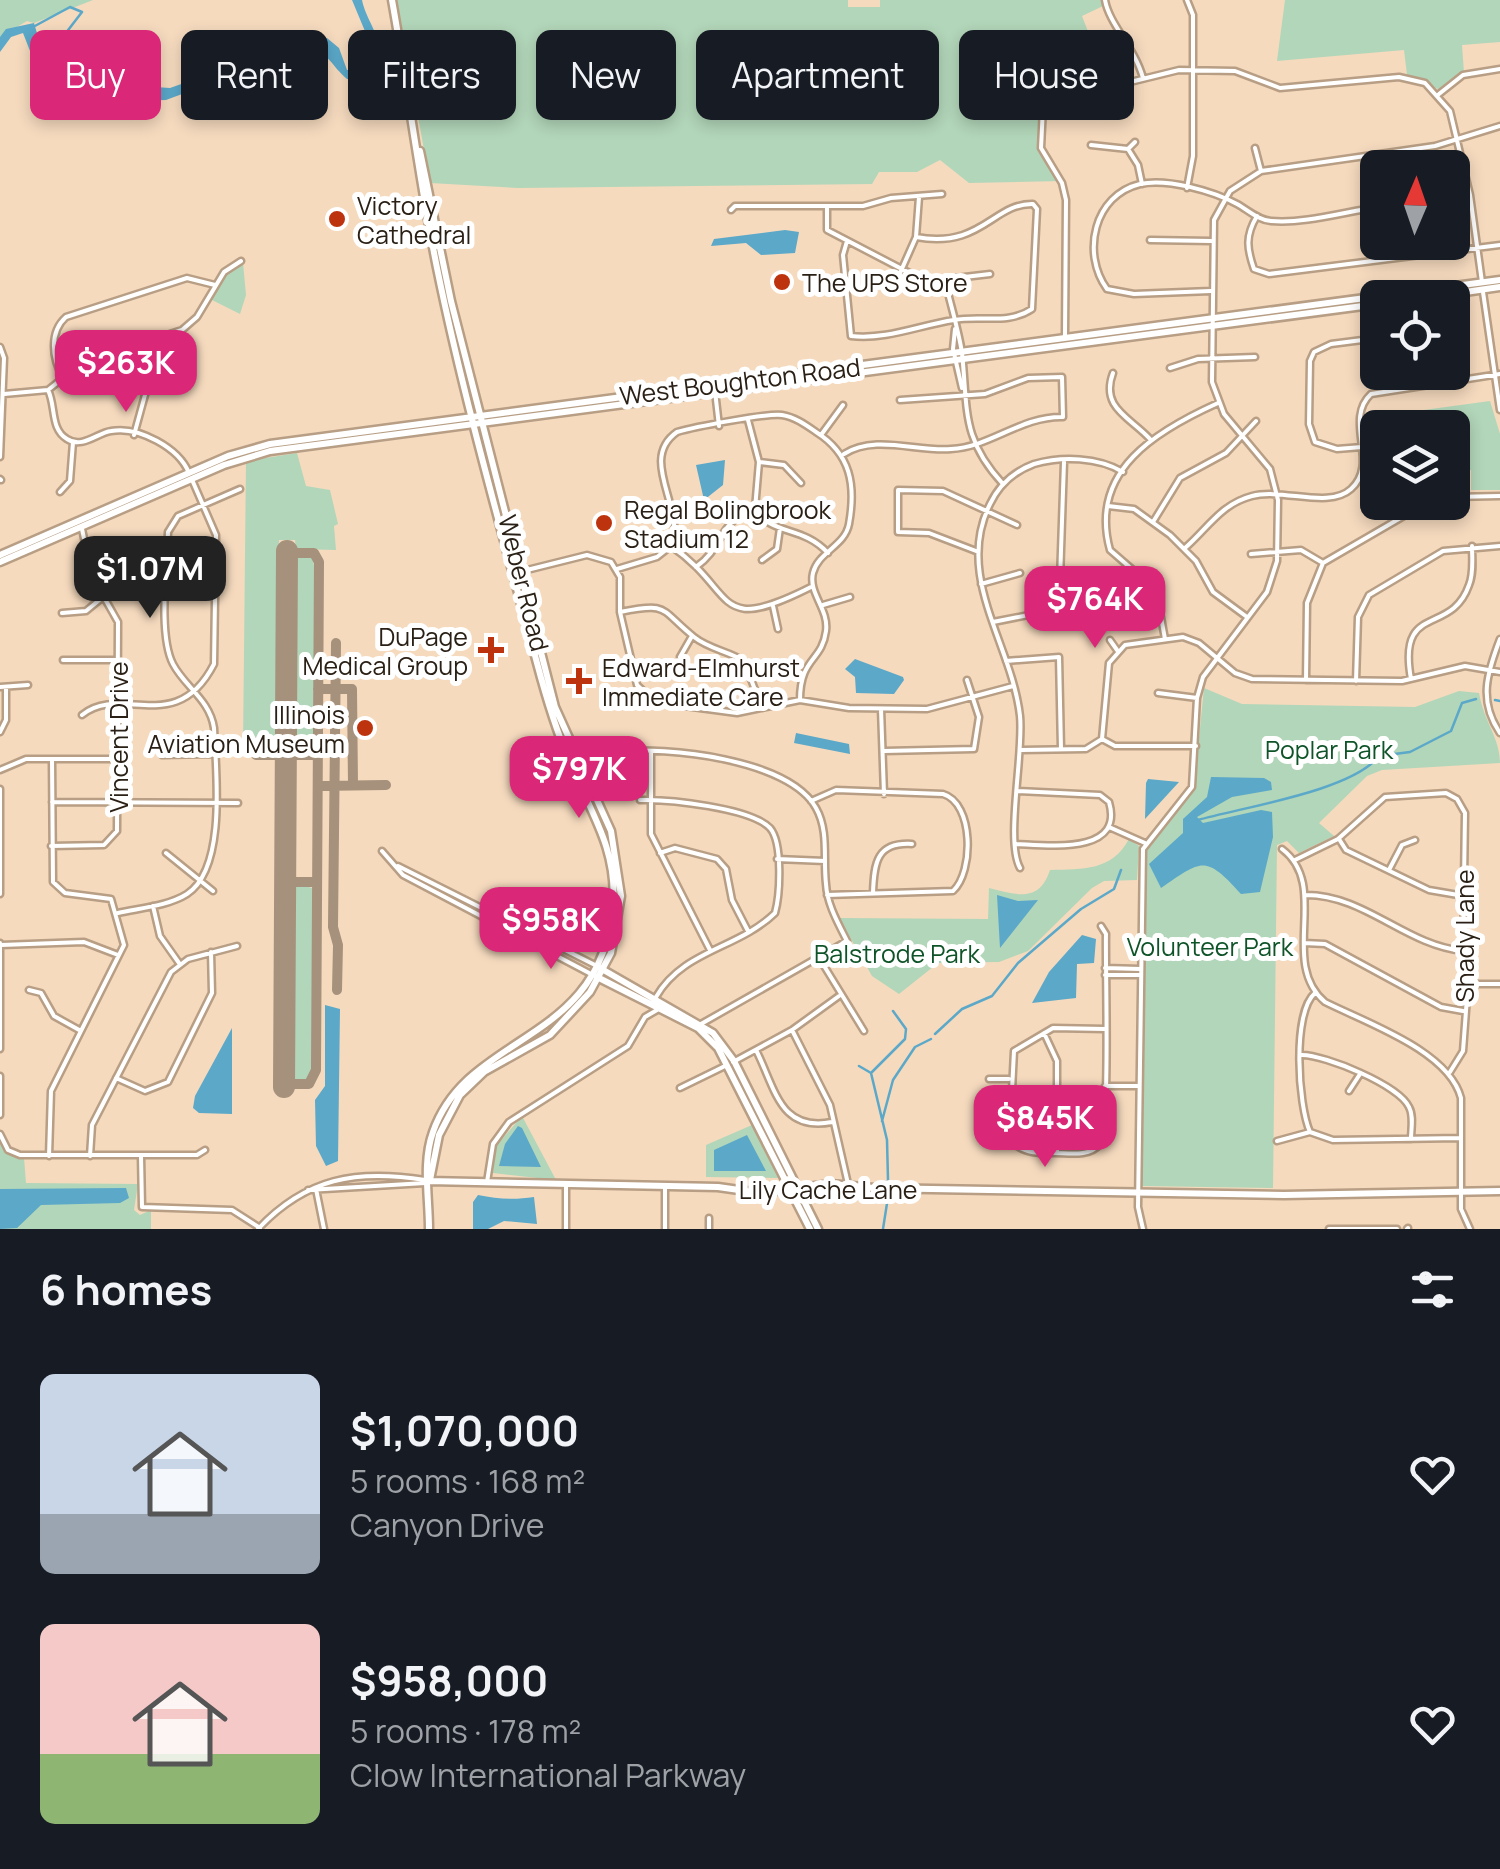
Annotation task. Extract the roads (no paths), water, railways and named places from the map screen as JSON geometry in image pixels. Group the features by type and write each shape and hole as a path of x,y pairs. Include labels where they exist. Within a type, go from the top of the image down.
{"main road":[{"name":"Weber Road","path":"392,0 437,268 506,514 517,572"},
{"name":"West Boughton Road","path":"0,559 270,444 1500,284"},
{"name":"West Boughton Road","path":"1470,288 1482,286"},
{"name":"West Boughton Road","path":"1211,322 1360,306"},
{"name":"Weber Road","path":"478,419 554,722 603,830 613,878 610,927 597,972"},
{"path":"494,494 506,514"},
{"name":"Weber Road","path":"429,1229 429,1181 439,1134 460,1095 484,1072 558,1029 611,953 620,910 618,861 608,823 575,766"},
{"path":"611,953 612,967 628,983"},
{"path":"597,972 656,996 700,1025 731,1063 810,1229"},
{"path":"597,972 661,1010 700,1025"},
{"name":"Lily Cache Lane","path":"429,1181 665,1186 760,1193 848,1185 1168,1192 1500,1191"},
{"path":"793,1188 818,1229"}],"street":[{"path":"1106,0 1109,14 1121,30"},
{"path":"1187,0 1193,14 1193,156 1188,188"},
{"path":"1134,40 1138,38"},
{"path":"1134,54 1143,78"},
{"path":"1439,94 1463,75 1500,69"},
{"path":"1066,342 1066,200 1062,182 1042,148 1044,88 1105,86 1192,70 1235,70 1280,88 1405,77 1425,83 1439,94 1450,111 1458,150"},
{"path":"1143,1229 1138,1191 1138,1086 1145,843 1192,787 1196,698 1215,657 1272,582 1278,550 1277,492 1266,461 1218,403 1211,358 1211,241 1225,199 1246,177 1261,170 1456,141 1500,126"},
{"path":"1128,150 1135,142"},
{"path":"1091,145 1128,150 1138,165 1142,184"},
{"path":"1255,148 1261,170"},
{"path":"1211,291 1134,294 1107,289 1100,278 1098,214 1110,199 1142,184 1188,188 1225,199 1257,216 1282,220 1360,209"},
{"path":"732,210 735,206 826,206 942,194"},
{"path":"1470,194 1500,410"},
{"path":"893,289 916,238 919,197"},
{"path":"847,240 843,255 851,336 1030,313 1037,209 1033,204 1019,205 986,227 953,240 916,238"},
{"path":"826,206 827,230 948,293 973,443 1003,484"},
{"path":"1257,216 1250,230 1248,252 1254,270 1269,274 1500,245"},
{"path":"1150,240 1211,241"},
{"path":"4,394 48,390 90,360 188,326 227,269 241,260"},
{"path":"938,287 956,278 990,274"},
{"path":"64,377 55,360 55,332 66,317 187,278 215,284"},
{"path":"1360,340 1331,344 1314,352 1310,361 1309,424 1315,442 1337,450 1360,447"},
{"path":"134,435 148,384 142,343"},
{"path":"0,347 4,394 0,457"},
{"path":"1170,368 1211,358 1256,357"},
{"path":"90,360 98,375"},
{"path":"1113,373 1109,392 1112,405 1150,439"},
{"path":"1470,378 1497,375"},
{"path":"844,454 865,446 948,450 1030,420 1062,416 1062,377 1028,378 964,397 900,400"},
{"path":"714,388 719,426"},
{"path":"48,390 57,429 73,442"},
{"path":"1362,410 1366,398 1381,390"},
{"path":"1165,639 1158,593 1109,548 1108,506 1123,472 1150,439 1218,403"},
{"path":"821,435 843,405"},
{"path":"617,570 657,557 672,546 676,524 660,452 676,432 787,416 821,435 844,454 850,473 849,523 814,569 812,586 823,605 825,636 803,669 800,700"},
{"path":"748,420 759,462 755,510 764,521 807,534 828,553"},
{"path":"1153,522 1180,478 1223,455 1256,421"},
{"path":"73,442 113,430 172,448 204,504 216,540 216,654 208,674 171,705 91,707 82,715"},
{"path":"60,492 70,481 73,442"},
{"path":"1020,868 1015,844 1020,750 1013,686 981,584 976,551 986,514 1003,484 1026,468 1064,461 1102,461 1123,472"},
{"path":"993,622 1059,609 1064,461"},
{"path":"759,462 784,464 802,484"},
{"path":"1186,548 1219,511 1251,496 1277,492 1326,499 1347,492 1360,476"},
{"path":"118,914 181,897 201,881 213,855 214,721 177,671 167,647 167,523 240,488"},
{"path":"976,551 929,533 898,532 898,490 943,492 1016,525"},
{"path":"1470,497 1500,496"},
{"path":"1108,506 1134,509 1186,548 1213,592 1247,618"},
{"path":"696,567 710,557 727,522 755,510"},
{"path":"1306,680 1311,583 1323,563 1397,520"},
{"name":"Vincent Drive","path":"52,846 110,842 117,831 118,617 92,576 80,524"},
{"path":"762,560 777,549 780,528"},
{"path":"672,546 730,604 753,610 773,606 812,586"},
{"path":"1356,681 1358,617 1366,598 1430,557 1472,546 1500,546"},
{"path":"1412,680 1410,638 1420,623 1453,608 1468,588 1472,546"},
{"path":"1250,554 1278,550 1308,552 1323,563"},
{"path":"517,572 587,555 603,557 617,570 620,612 638,685 646,698 732,713 800,700 843,708 927,709 1013,686"},
{"path":"1109,586 1126,566"},
{"path":"981,584 1020,573"},
{"path":"62,613 86,610 114,588"},
{"path":"823,605 850,597"},
{"path":"620,612 663,606 692,636 744,660 762,708"},
{"path":"773,606 778,629"},
{"path":"680,657 692,636"},
{"path":"1500,638 1485,703 1500,734"},
{"path":"1117,650 1165,639 1191,640 1246,678 1412,680 1450,668 1490,668 1500,672"},
{"path":"1110,640 1117,650"},
{"path":"1102,739 1107,673 1117,650"},
{"path":"1006,661 1058,657 1060,750"},
{"path":"63,660 118,660"},
{"path":"884,751 974,750 980,726 967,680"},
{"path":"0,732 6,720 3,687 28,685"},
{"path":"1158,693 1196,698"},
{"path":"881,709 884,794"},
{"path":"1102,739 1115,746 1196,746"},
{"path":"1020,750 1086,749 1102,739"},
{"path":"650,752 651,834 710,950"},
{"path":"575,766 607,753 688,753 769,773 792,783 811,801 823,828 827,895 847,942 700,1025"},
{"path":"162,755 214,754"},
{"path":"0,770 23,759 118,759"},
{"path":"49,1156 50,1095 124,942 118,914 107,896 67,894 56,887 52,759"},
{"path":"0,789 0,894"},
{"path":"811,801 836,790 943,794 960,800 965,819 964,872 959,889 936,894 827,895"},
{"path":"1015,844 1083,844 1109,826 1111,809 1102,796 1018,792"},
{"name":"Shady Lane","path":"1338,839 1385,797 1446,793 1457,799 1464,812 1463,951 1468,984 1463,1051 1450,1072"},
{"path":"640,800 678,801 759,821 775,836 777,860 775,913 671,974 652,1005"},
{"path":"52,802 238,803"},
{"path":"1109,826 1145,843"},
{"path":"1295,860 1338,839 1346,850 1429,890 1464,896"},
{"path":"1389,870 1402,845 1415,840"},
{"path":"874,893 874,868 880,849 912,844"},
{"path":"660,853 680,848 718,858 726,869 732,900 748,931"},
{"path":"1282,848 1295,860 1304,895 1304,966 1315,993 1450,1072 1461,1098 1461,1191 1463,1216 1470,1229"},
{"path":"382,850 403,875 597,972"},
{"path":"166,853 214,891"},
{"path":"777,860 825,861"},
{"path":"1304,895 1349,901 1434,948 1463,951"},
{"path":"153,906 160,936 180,963"},
{"path":"1101,926 1106,934 1104,1132 1097,1147 1082,1154 1024,1151 1012,1140 1014,1051 1053,1028 1105,1029"},
{"path":"0,1049 0,944 84,942 120,956"},
{"path":"1303,943 1325,944 1442,1007 1463,1012"},
{"path":"90,1156 92,1125 165,981 180,963 237,946"},
{"path":"116,1078 145,1092 162,1091 206,1008 214,977 211,952"},
{"path":"818,956 839,996 864,1031"},
{"path":"1105,972 1140,972"},
{"path":"1468,984 1500,984"},
{"path":"28,990 42,993 54,1016 81,1031"},
{"path":"1310,1132 1302,1106 1302,1010 1315,993"},
{"path":"680,1088 792,1030 839,996"},
{"path":"642,1000 645,1017"},
{"path":"487,1182 494,1144 508,1122 577,1083 628,1046 645,1017 661,1010"},
{"path":"792,1030 834,1122 848,1185"},
{"path":"1044,1033 1058,1064 1057,1153"},
{"path":"756,1050 790,1117 806,1126 834,1122"},
{"path":"1302,1055 1328,1058 1408,1104 1412,1139"},
{"path":"1349,1091 1360,1074"},
{"path":"0,1076 0,1115"},
{"path":"989,1079 1011,1079"},
{"path":"1104,1086 1138,1086"},
{"path":"1277,1141 1310,1132 1333,1140 1460,1138"},
{"path":"0,1134 13,1153 49,1156 197,1155 206,1150"},
{"path":"140,1156 142,1207 232,1210 259,1228"},
{"name":"Lily Cache Lane","path":"259,1228 315,1184 339,1178 429,1181"},
{"name":"Lily Cache Lane","path":"308,1190 429,1181"},
{"path":"566,1184 566,1229"},
{"path":"664,1229 665,1186"},
{"path":"316,1189 324,1229"},
{"path":"709,1218 709,1229"},
{"path":"1329,1229 1397,1229"}],"water":[{"path":"352,0 362,0 373,30 364,30"},
{"path":"34,23 36,30 30,30 30,51 23,33 11,37 0,52 0,37 6,29"},
{"path":"328,39 339,48 348,79 328,58"},
{"path":"181,84 181,94 161,100 161,87"},
{"path":"785,230 799,232 795,253 761,255 746,243 711,246 714,239"},
{"path":"725,460 723,485 704,500 696,465"},
{"path":"855,659 904,680 894,694 856,693 855,677 845,669"},
{"path":"796,733 849,744 850,754 794,743"},
{"path":"1211,777 1264,778 1271,782 1272,790 1232,797 1197,817 1203,823 1261,810 1272,812 1273,837 1260,892 1241,894 1219,872 1203,866 1161,888 1149,864 1183,833 1183,819 1207,797"},
{"path":"1148,779 1179,782 1145,819 1146,783"},
{"path":"997,895 1018,901 1038,900 1000,948"},
{"path":"1082,935 1096,939 1094,963 1077,964 1076,998 1032,1003 1049,972"},
{"path":"325,1005 340,1009 338,1161 326,1166 316,1146 315,1100 325,1086"},
{"path":"232,1028 232,1114 199,1113 193,1108 195,1096"},
{"path":"518,1126 541,1167 499,1166 505,1144"},
{"path":"747,1135 766,1171 714,1171 714,1150"},
{"path":"126,1188 129,1198 120,1203 41,1205 17,1228 0,1229 0,1189"},
{"path":"478,1195 534,1197 537,1224 504,1221 488,1229 473,1229 473,1202"}],"waterway":[{"path":"33,27 70,7 82,12 68,30"},
{"path":"1198,820 1322,788 1346,779 1379,756 1410,752 1451,731 1462,703 1476,699"},
{"path":"1495,700 1500,701"},
{"path":"935,1034 962,1009 992,996 1018,963 1081,909 1114,889 1121,870"},
{"path":"872,1072 905,1039 906,1029 893,1011"},
{"path":"882,1121 893,1080 915,1047 931,1039"},
{"path":"859,1066 871,1073 887,1140 888,1180"},
{"path":"883,1229 888,1197"}],"place":[{"name":"Victory Cathedral","path":"337,219"},
{"name":"The UPS Store","path":"782,282"},
{"name":"Regal Bolingbrook Stadium 12","path":"604,523"},
{"name":"DuPage Medical Group","path":"491,650"},
{"name":"Edward-Elmhurst Immediate Care","path":"579,681"},
{"name":"Illinois Aviation Museum","path":"365,728"}],"park label":[{"name":"Poplar Park","path":"1329,749"},
{"name":"Volunteer Park","path":"1210,946"},
{"name":"Balstrode Park","path":"897,953"}]}
